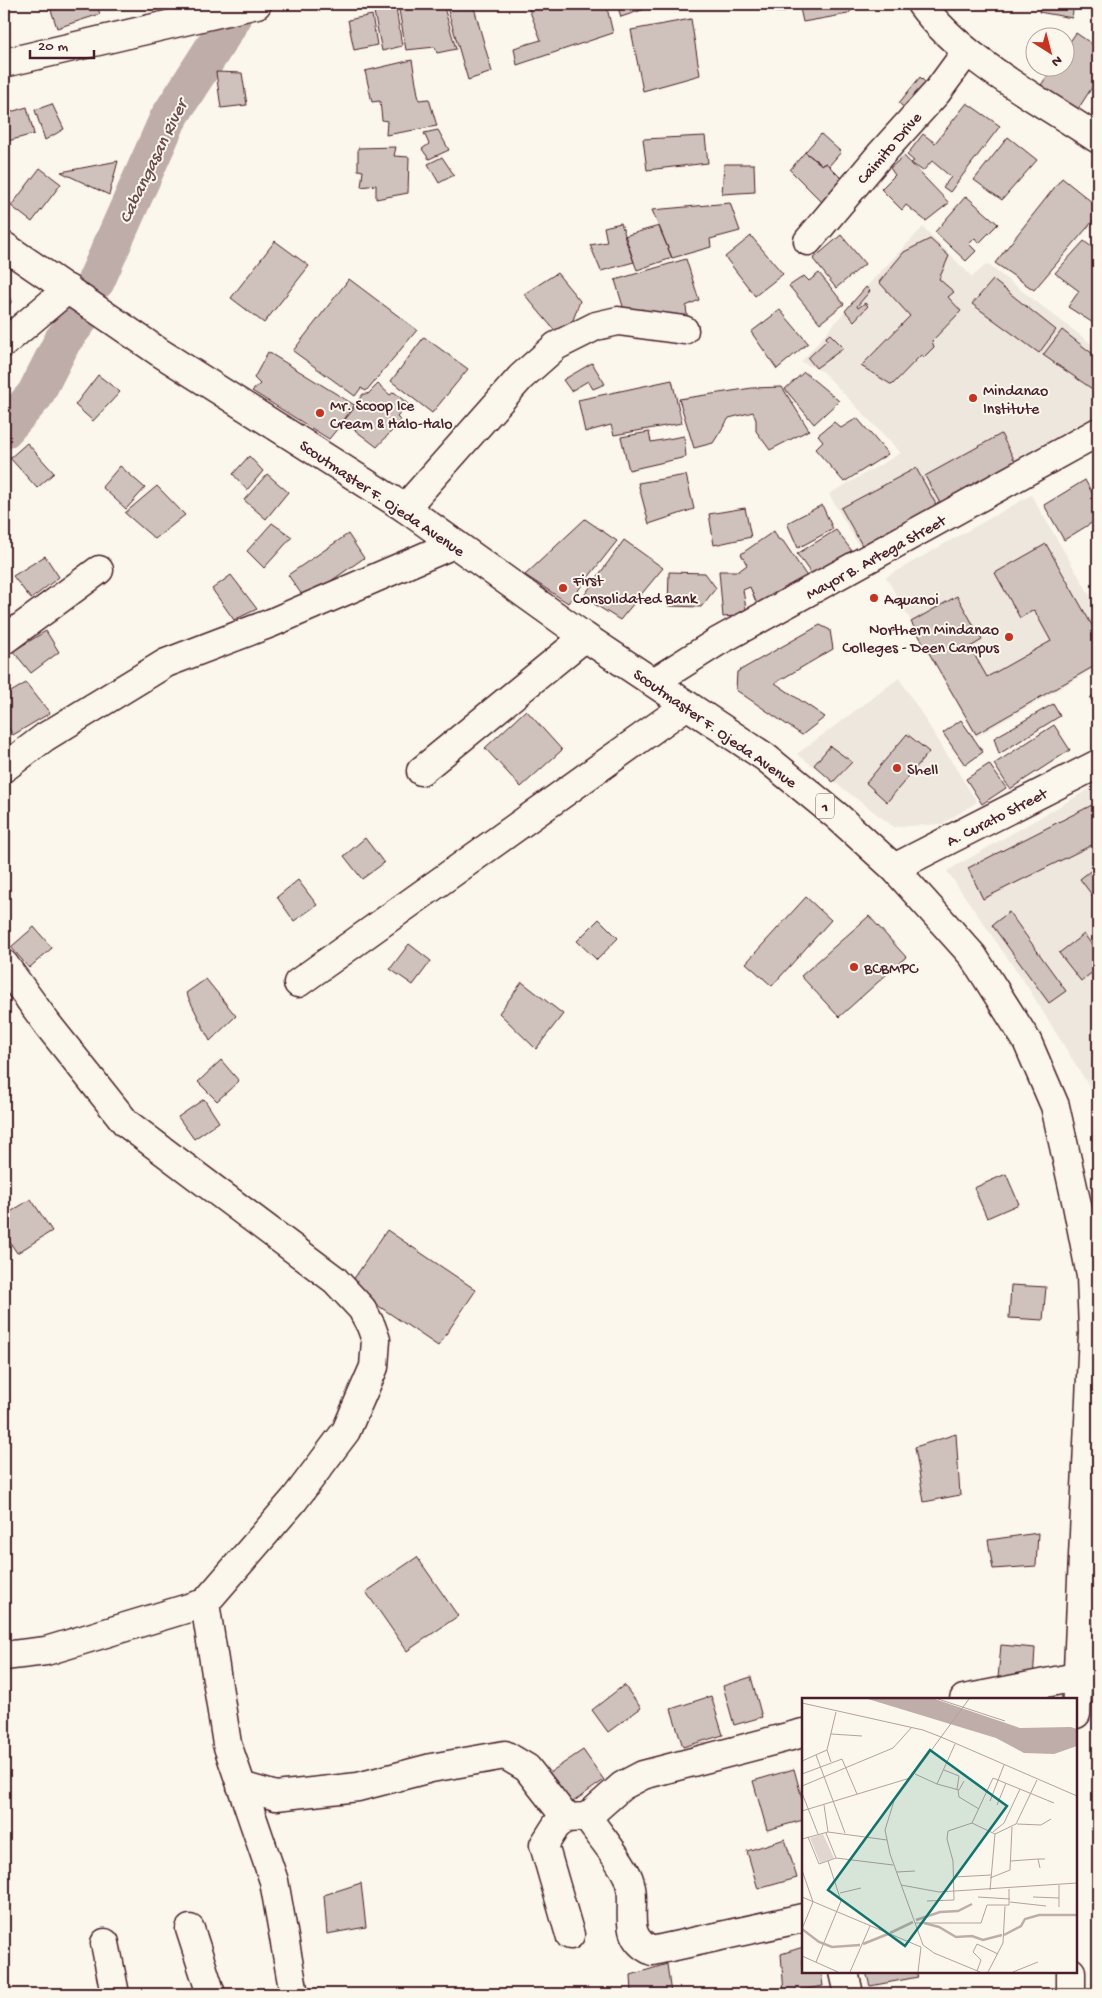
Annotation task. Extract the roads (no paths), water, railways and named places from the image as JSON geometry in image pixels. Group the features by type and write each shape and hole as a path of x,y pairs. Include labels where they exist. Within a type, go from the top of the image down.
{"main road":[{"path":"4,63 257,4"},
{"path":"921,4 935,23 968,51 1098,138"},
{"name":"Caimito Drive","path":"808,241 880,155 937,92 968,51"},
{"name":"Scoutmaster F. Ojeda Avenue","path":"4,246 159,352 404,508 584,637 765,757 837,816 894,868 974,956 1028,1041 1055,1106 1091,1276 1093,1332 1076,1698"},
{"path":"4,343 68,289"},
{"path":"404,508 521,377 556,346 596,326 618,321 684,330"},
{"name":"Mayor B. Artega Street","path":"654,682 717,642 1098,432"},
{"path":"4,768 45,737 166,663 271,623 454,544"},
{"path":"4,640 99,570"},
{"path":"420,771 584,637"},
{"path":"298,983 687,705"},
{"name":"A. Curato Street","path":"894,868 1098,764"},
{"path":"4,1656 46,1651 205,1602 294,1500 346,1431 374,1367 376,1340 362,1309 335,1280 126,1123 7,974"},
{"path":"1081,1614 1098,1591"},
{"path":"205,1602 227,1744 274,1881 294,1994"},
{"path":"969,1698 1076,1678"},
{"path":"570,1935 544,1845 556,1826 576,1817 643,1774 802,1734"},
{"path":"241,1786 276,1796 358,1787 431,1768 506,1755 527,1768 576,1817 627,1875 634,1896 632,1927 641,1946 652,1951 802,1918"},
{"path":"190,1929 211,1994"},
{"path":"106,1943 115,1994"},
{"path":"844,1973 849,1994"},
{"path":"1071,1973 1071,1994"}],"waterway":[{"name":"Cabangasan River","path":"96,281 168,119 232,19"},
{"name":"Cabangasan River","path":"4,430 35,395 63,340 78,321"}],"place":[{"name":"Mindanao Institute","path":"973,398"},
{"name":"Mr. Scoop Ice Cream & Halo-Halo","path":"320,413"},
{"name":"First Consolidated Bank","path":"563,588"},
{"name":"Aquanoi","path":"874,598"},
{"name":"Northern Mindanao Colleges - Deen Campus","path":"1009,637"},
{"name":"Shell","path":"897,768"},
{"name":"BCBMPC","path":"854,967"}]}
